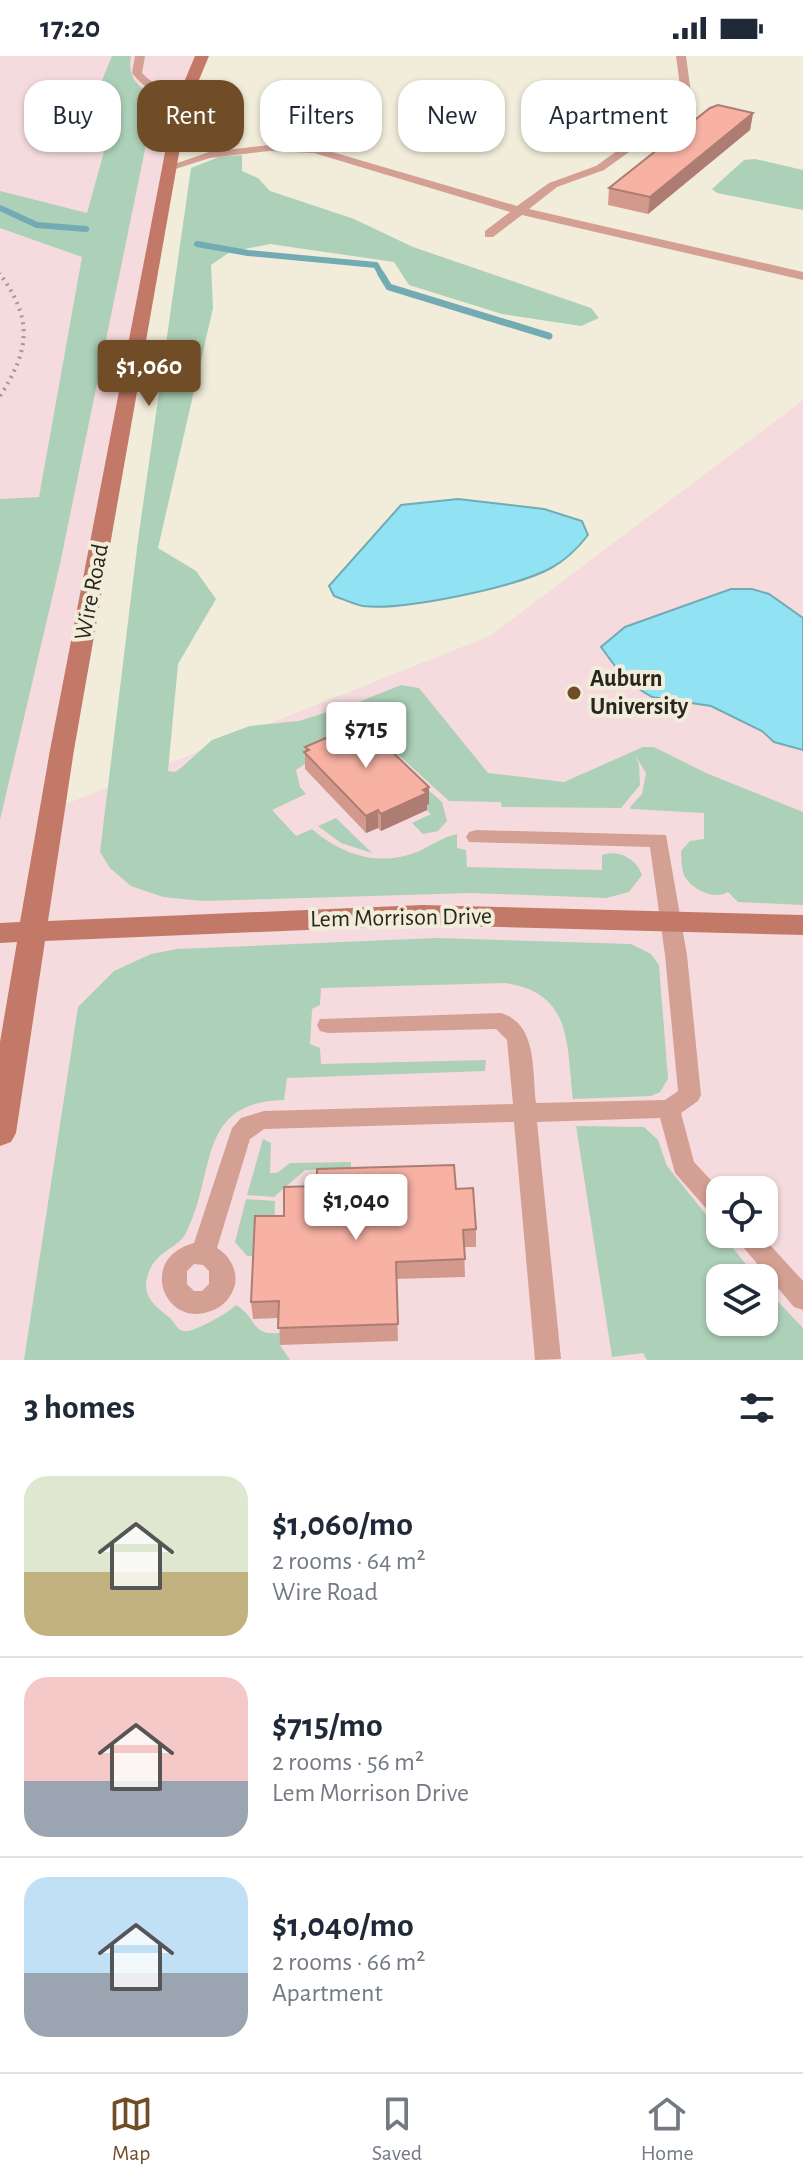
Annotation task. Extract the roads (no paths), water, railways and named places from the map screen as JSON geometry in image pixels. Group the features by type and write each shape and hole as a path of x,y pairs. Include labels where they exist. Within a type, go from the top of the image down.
{"street":[{"name":"Wire Road","path":"192,80 202,56"},
{"name":"Wire Road","path":"0,1133 62,750 172,152"},
{"name":"Lem Morrison Drive","path":"0,933 422,915 803,925"}],"lane":[{"path":"140,56 137,73 142,80"},
{"path":"489,234 553,185 600,168 682,109 687,101 681,56"},
{"path":"169,168 209,155 260,149"},
{"path":"324,152 465,197 803,276"},
{"path":"203,1254 240,1135 249,1125 264,1120 669,1109 690,1095 659,840 476,837"},
{"path":"328,1025 501,1021 518,1037 548,1359"},
{"path":"669,1109 683,1166 706,1191"},
{"path":"757,1248 803,1299"}],"water":[{"path":"458,499 544,509 582,521 588,535 551,568 487,590 381,607 363,606 334,596 329,586 401,505"},
{"path":"731,589 752,589 769,594 803,618 803,750 774,742 762,731 711,706 652,697 626,681 601,647 625,627"}],"waterway":[{"path":"0,208 37,225 86,229"},
{"path":"197,244 248,253 376,265 382,276"},
{"path":"381,274 389,287 549,336"}],"place":[{"name":"Auburn University","path":"574,693"}]}
